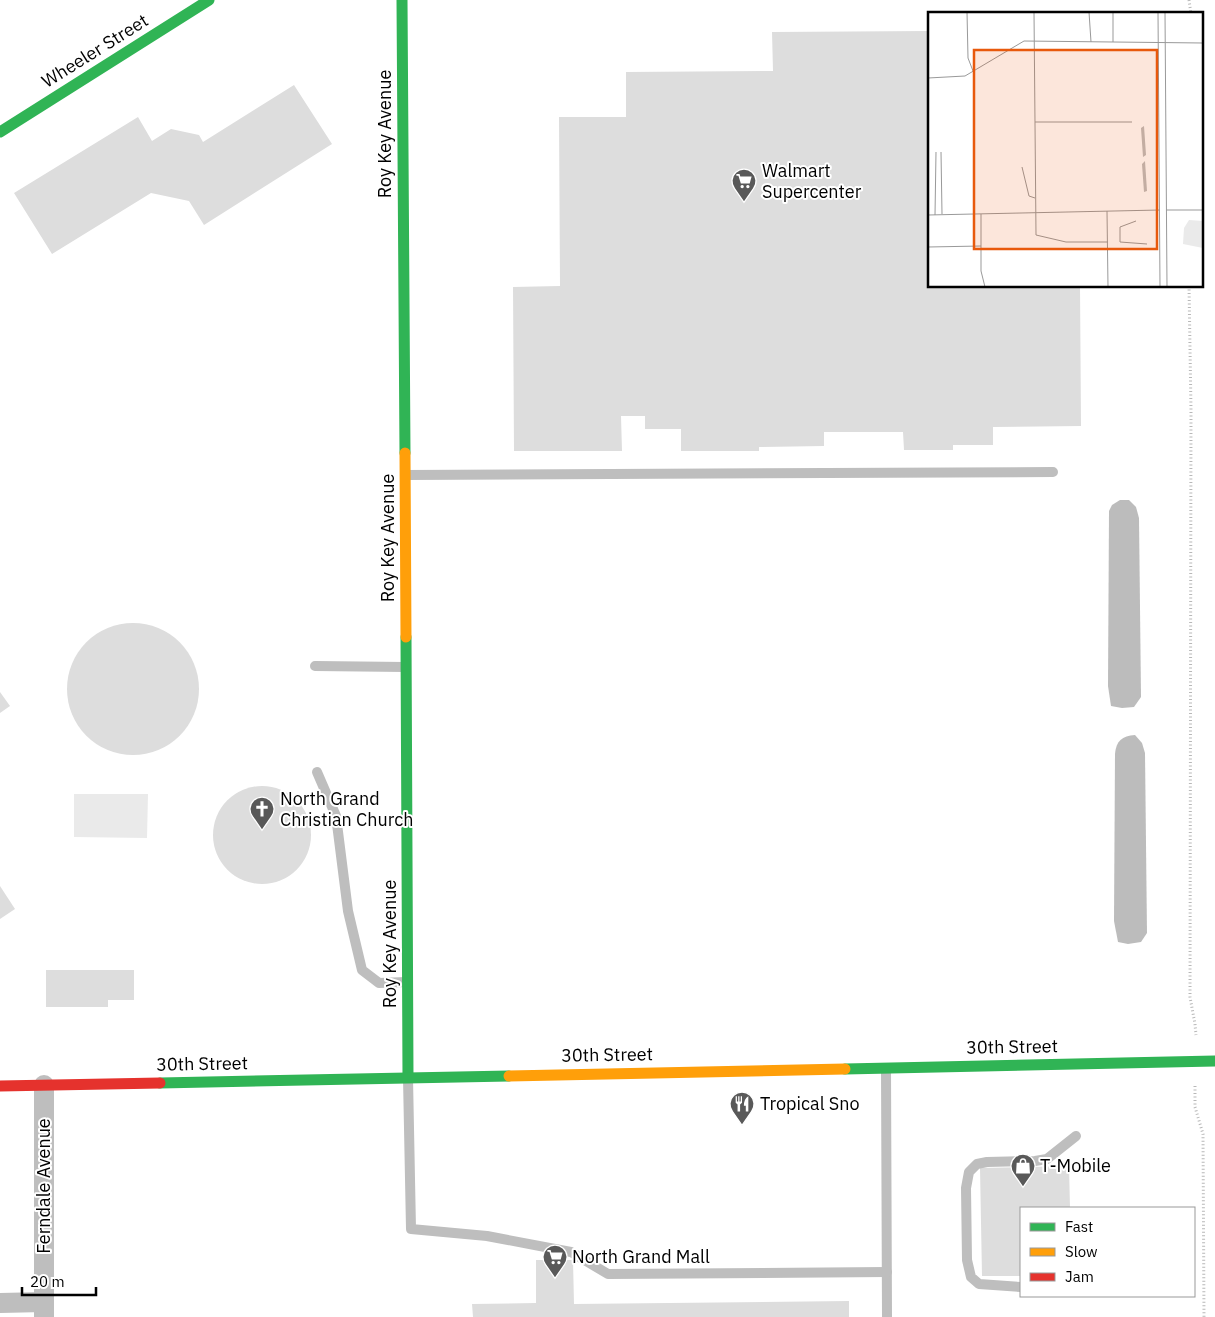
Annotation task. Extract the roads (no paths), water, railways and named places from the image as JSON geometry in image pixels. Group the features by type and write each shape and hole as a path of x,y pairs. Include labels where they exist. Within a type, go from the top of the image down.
{"street":[{"name":"Wheeler Street","path":"0,132 209,0"},
{"name":"Roy Key Avenue","path":"402,0 408,1077"},
{"name":"30th Street","path":"0,1086 1215,1061"},
{"name":"Ferndale Avenue","path":"44,1085 44,1310"},
{"path":"0,1303 44,1310"}],"lane":[{"path":"405,475 1053,472"},
{"path":"315,666 406,667"},
{"path":"317,772 336,816 348,911 362,970 379,983 407,982"},
{"path":"886,1067 887,1317"},
{"path":"408,1077 411,1229 487,1236 571,1252 608,1274 887,1272"},
{"path":"1020,1287 979,1284 971,1277 967,1260 966,1188 969,1172 977,1164 987,1162 1047,1159 1076,1136"}],"place":[{"name":"Walmart Supercenter","path":"744,202"},
{"name":"North Grand Christian Church","path":"262,830"},
{"name":"Tropical Sno","path":"742,1125"},
{"name":"T-Mobile","path":"1023,1187"},
{"name":"North Grand Mall","path":"555,1278"}]}
